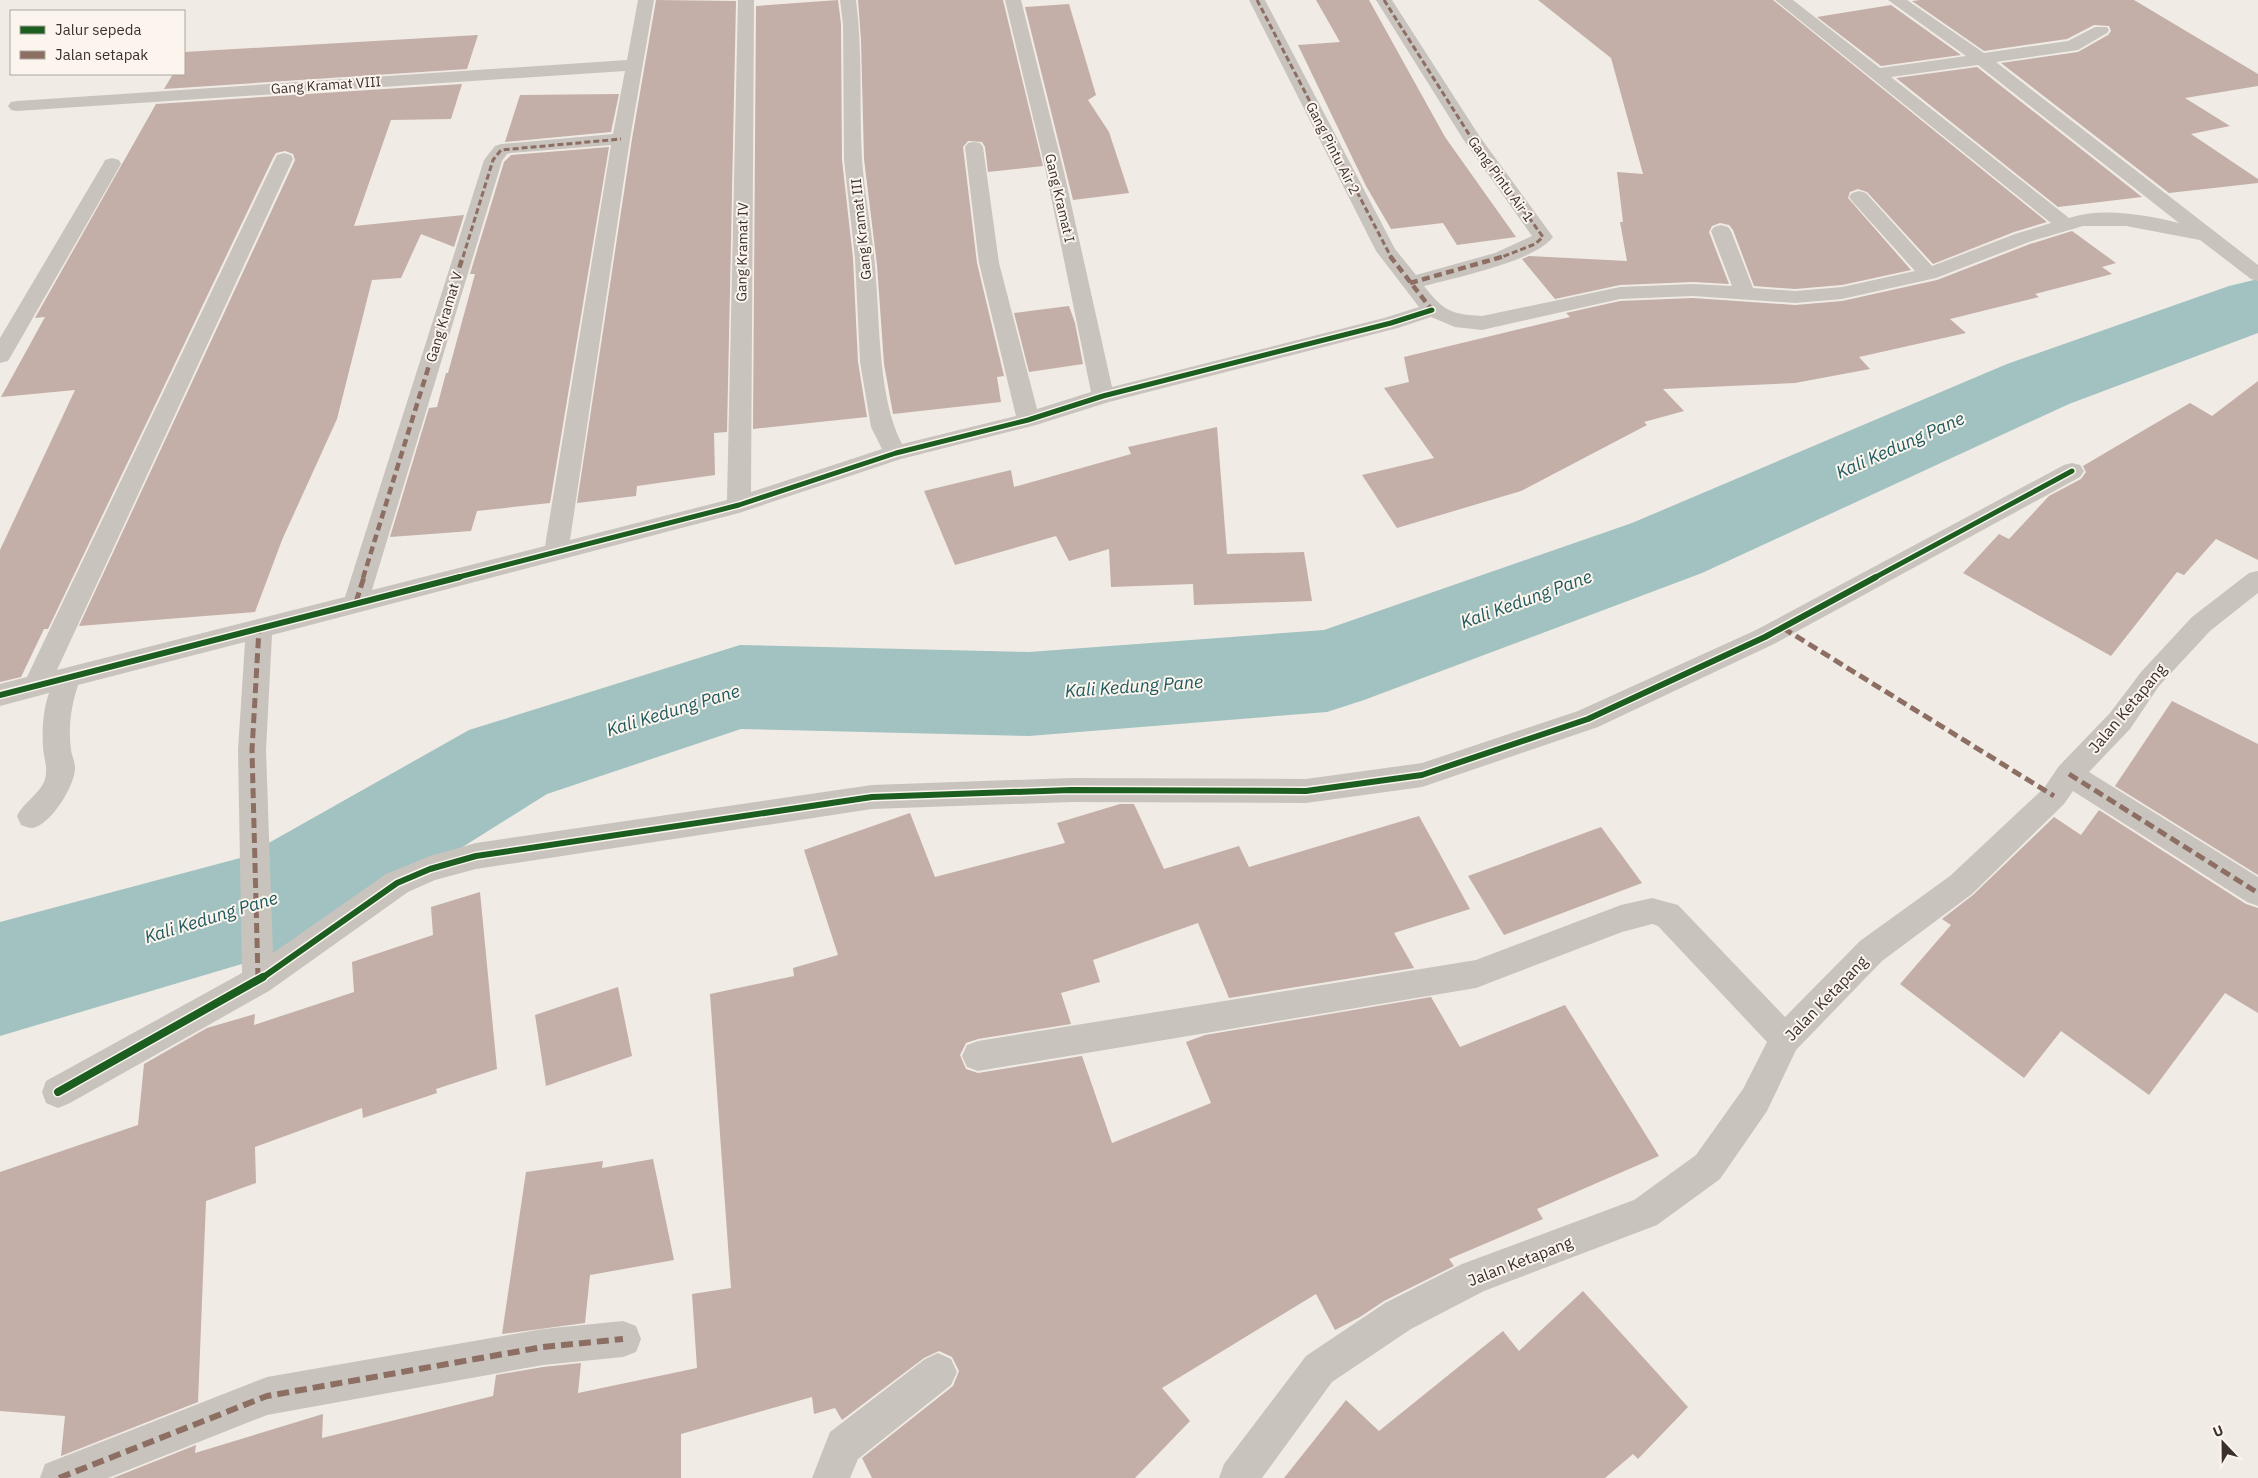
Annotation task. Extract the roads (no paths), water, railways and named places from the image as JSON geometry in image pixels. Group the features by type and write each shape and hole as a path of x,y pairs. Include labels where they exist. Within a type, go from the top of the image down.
{"street":[{"path":"556,552 620,138 646,0"},
{"name":"Gang Kramat IV","path":"739,505 746,0"},
{"name":"Gang Kramat III","path":"848,0 851,24 853,160 865,258 871,362 882,427 896,454"},
{"name":"Gang Kramat I","path":"1012,0 1055,172 1104,396"},
{"name":"Gang Pintu Air 2","path":"1257,0 1386,251 1413,287 1441,315"},
{"name":"Gang Pintu Air 1","path":"1384,0 1472,139 1543,238 1537,243 1495,260 1413,287"},
{"path":"1783,0 2066,225"},
{"path":"1896,0 1981,60 2258,275"},
{"path":"1876,74 2072,46 2101,30"},
{"name":"Gang Kramat VIII","path":"17,106 634,65"},
{"name":"Gang Kramat V","path":"356,602 492,160 501,150 511,148 620,138"},
{"path":"974,146 989,263 1028,420"},
{"path":"37,686 284,159"},
{"path":"0,356 112,164"},
{"path":"1859,197 1929,274"},
{"path":"0,695 68,677 257,641 356,602 739,505 896,454 1028,420 1104,396 1391,323 1441,315 1482,323 1620,293 1693,290 1795,297 1842,293 1929,274 2022,238 2082,220 2126,220 2206,235"},
{"path":"1721,231 1745,293"},
{"path":"58,1092 259,974 398,883 430,869 476,856 661,830 872,797 1071,790 1306,790 1422,775 1588,719 1765,637 2072,471"},
{"name":"Jalan Ketapang","path":"1238,1478 1319,1369 1398,1316 1474,1277 1645,1213 1708,1168 1755,1100 1785,1039 1871,951 1961,885 2054,796 2069,774 2120,721 2150,679 2201,624 2258,580"},
{"path":"257,641 252,750 259,974"},
{"path":"31,816 56,789 61,769 57,749 57,718 68,677"},
{"path":"2069,774 2258,893"},
{"path":"978,1056 1476,974 1621,919 1652,911 1667,915 1785,1039"},
{"path":"59,1478 267,1396 543,1347 623,1338"},
{"path":"831,1478 844,1446 938,1372"}],"waterway":[{"name":"Kali Kedung Pane","path":"0,979 272,902 508,762 740,687 1029,694 1327,671 1667,548 2038,384 2258,304"}]}
